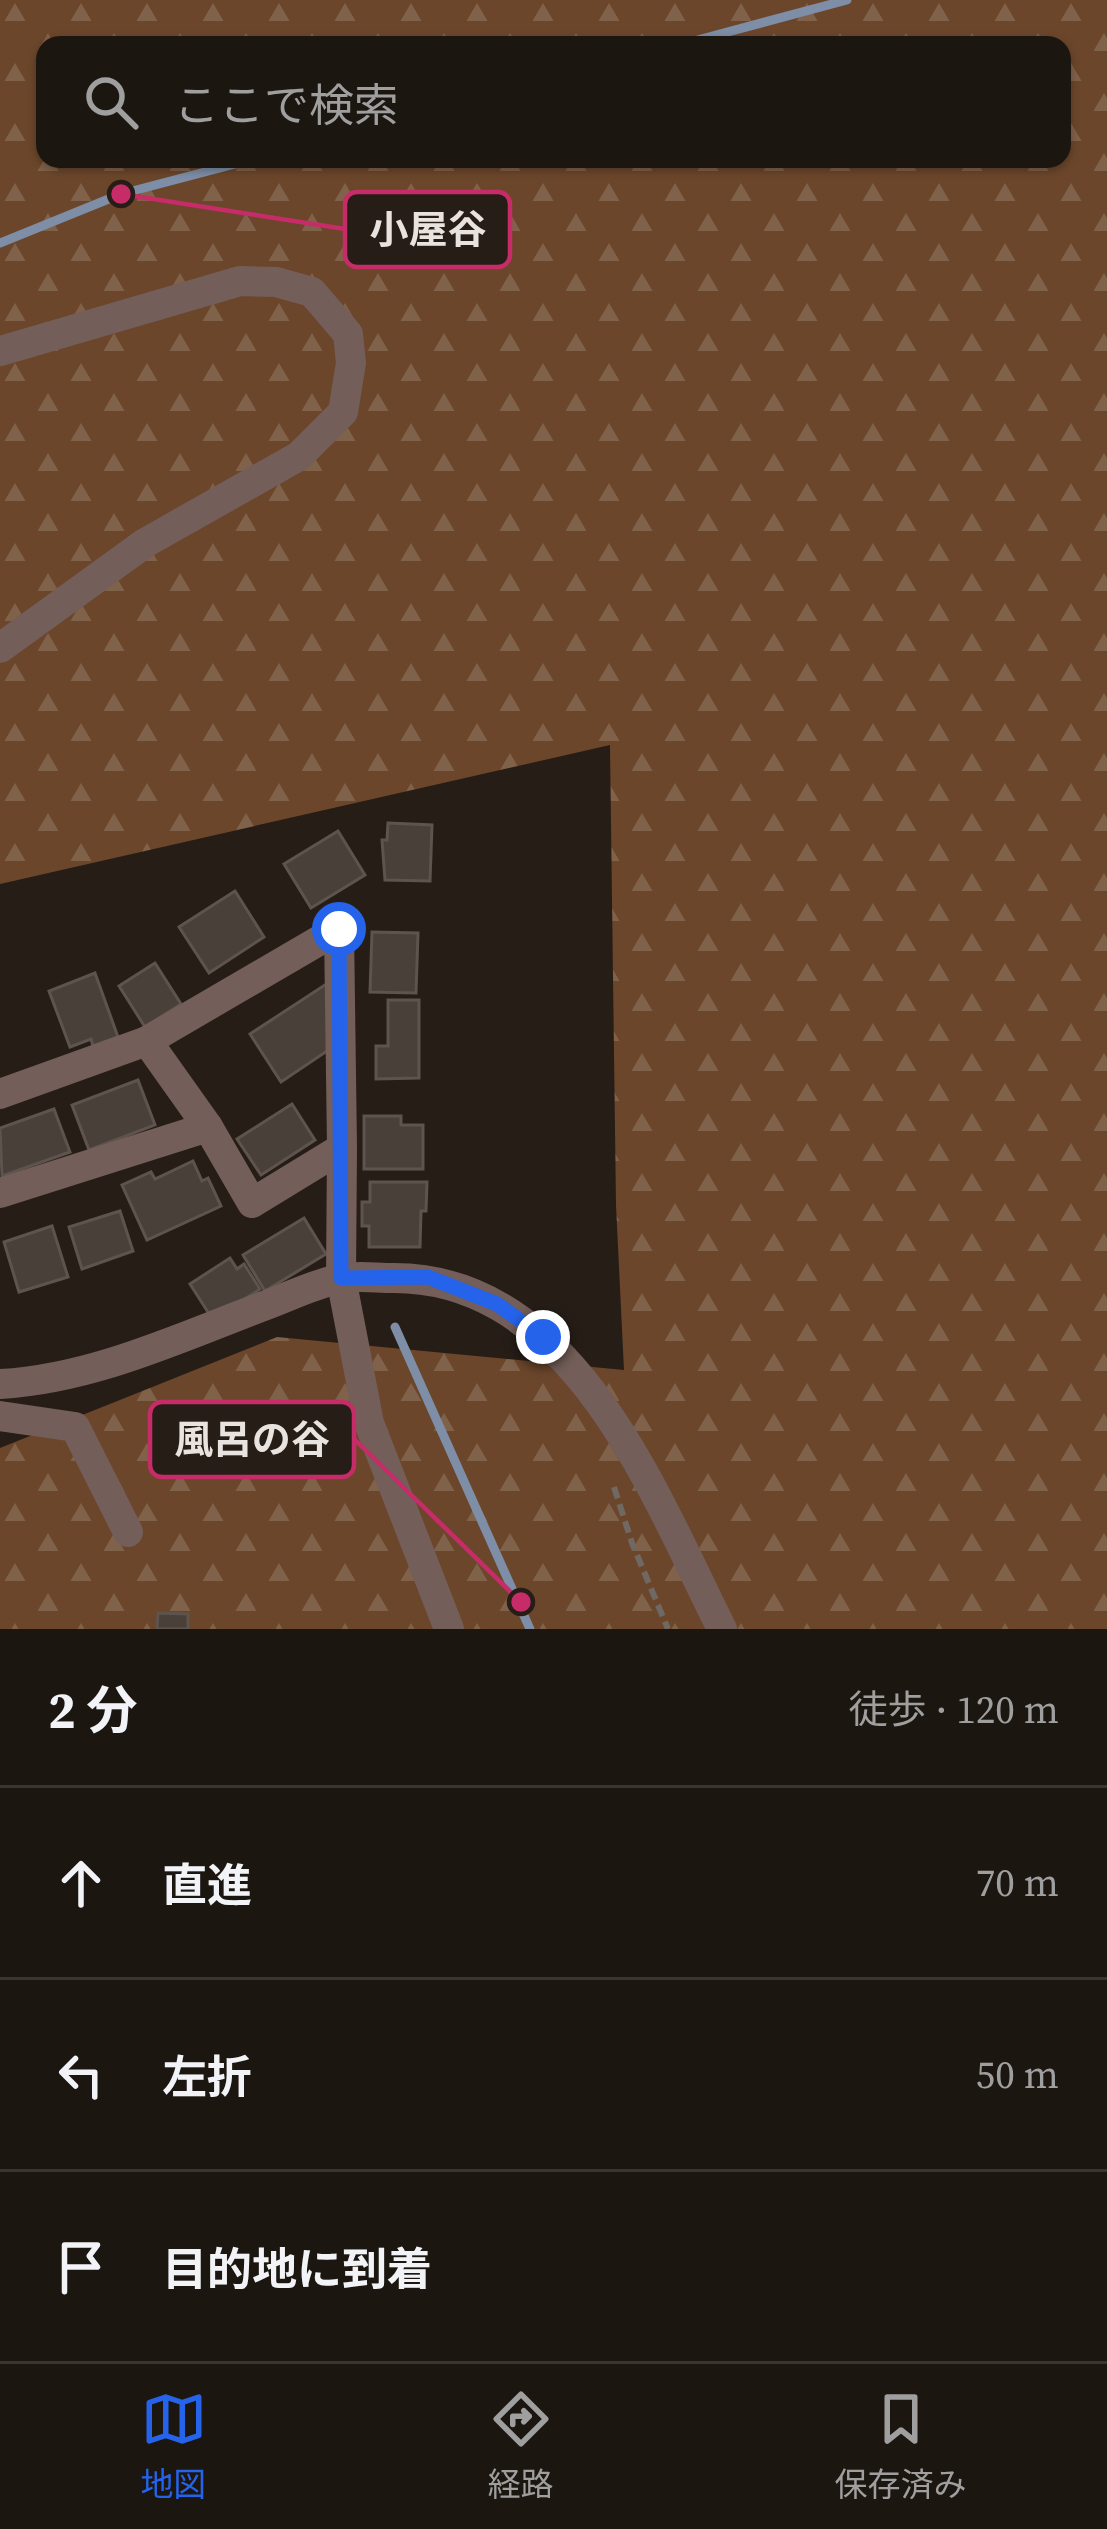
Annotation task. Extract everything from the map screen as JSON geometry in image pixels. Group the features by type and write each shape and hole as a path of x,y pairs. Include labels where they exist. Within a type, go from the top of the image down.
{"street":[{"path":"0,351 240,281 276,282 313,292 348,334 351,363 343,412 299,456 145,543 0,648"},
{"path":"0,1094 147,1041 339,929 341,1278 369,1424 448,1629"},
{"path":"147,1041 208,1127 252,1203 342,1148"},
{"path":"0,1193 208,1127"},
{"path":"0,1384 110,1365 341,1278 428,1277 497,1304 543,1337 604,1407 722,1629"},
{"path":"0,1416 75,1427 128,1532"}],"path":[{"path":"612,1481 668,1629"}],"green space":[{"path":"0,0 1107,0 1107,1629 0,1629 0,1448 277,1337 624,1370 616,1205 610,745 0,884"}],"building":[{"path":"388,823 432,825 430,881 385,880 382,840 387,840"},
{"path":"338,831 365,875 311,908 284,864"},
{"path":"235,891 264,937 209,973 179,927"},
{"path":"372,932 418,933 416,993 370,992"},
{"path":"155,963 181,1004 145,1027 119,986"},
{"path":"95,973 118,1037 93,1046 91,1039 70,1047 49,991"},
{"path":"331,981 330,1049 281,1082 250,1034"},
{"path":"388,1000 419,1000 419,1078 376,1079 376,1046 388,1046"},
{"path":"138,1080 155,1125 89,1150 72,1105"},
{"path":"292,1104 315,1140 261,1175 237,1139"},
{"path":"54,1109 70,1152 2,1176 0,1128"},
{"path":"364,1116 401,1116 401,1125 423,1125 423,1169 364,1169"},
{"path":"193,1161 202,1181 208,1178 221,1206 147,1240 122,1185 151,1172 155,1179"},
{"path":"370,1182 427,1182 420,1247 369,1247 369,1226 362,1226 362,1202 370,1202"},
{"path":"120,1211 133,1251 82,1269 69,1227"},
{"path":"304,1218 326,1254 265,1291 243,1255"},
{"path":"52,1226 68,1277 19,1292 4,1242"},
{"path":"230,1258 237,1269 244,1264 260,1289 213,1320 190,1284"},
{"path":"158,1613 188,1614 188,1629 157,1629"}],"waterway":[{"path":"713,36 847,0"},
{"path":"0,243 121,194 220,168"},
{"path":"395,1327 530,1629"}],"place":[{"name":"小屋谷","path":"121,194"},
{"name":"風呂の谷","path":"521,1602"}],"route":[{"path":"339,929 341,1278 428,1277 497,1304 543,1337"}]}
